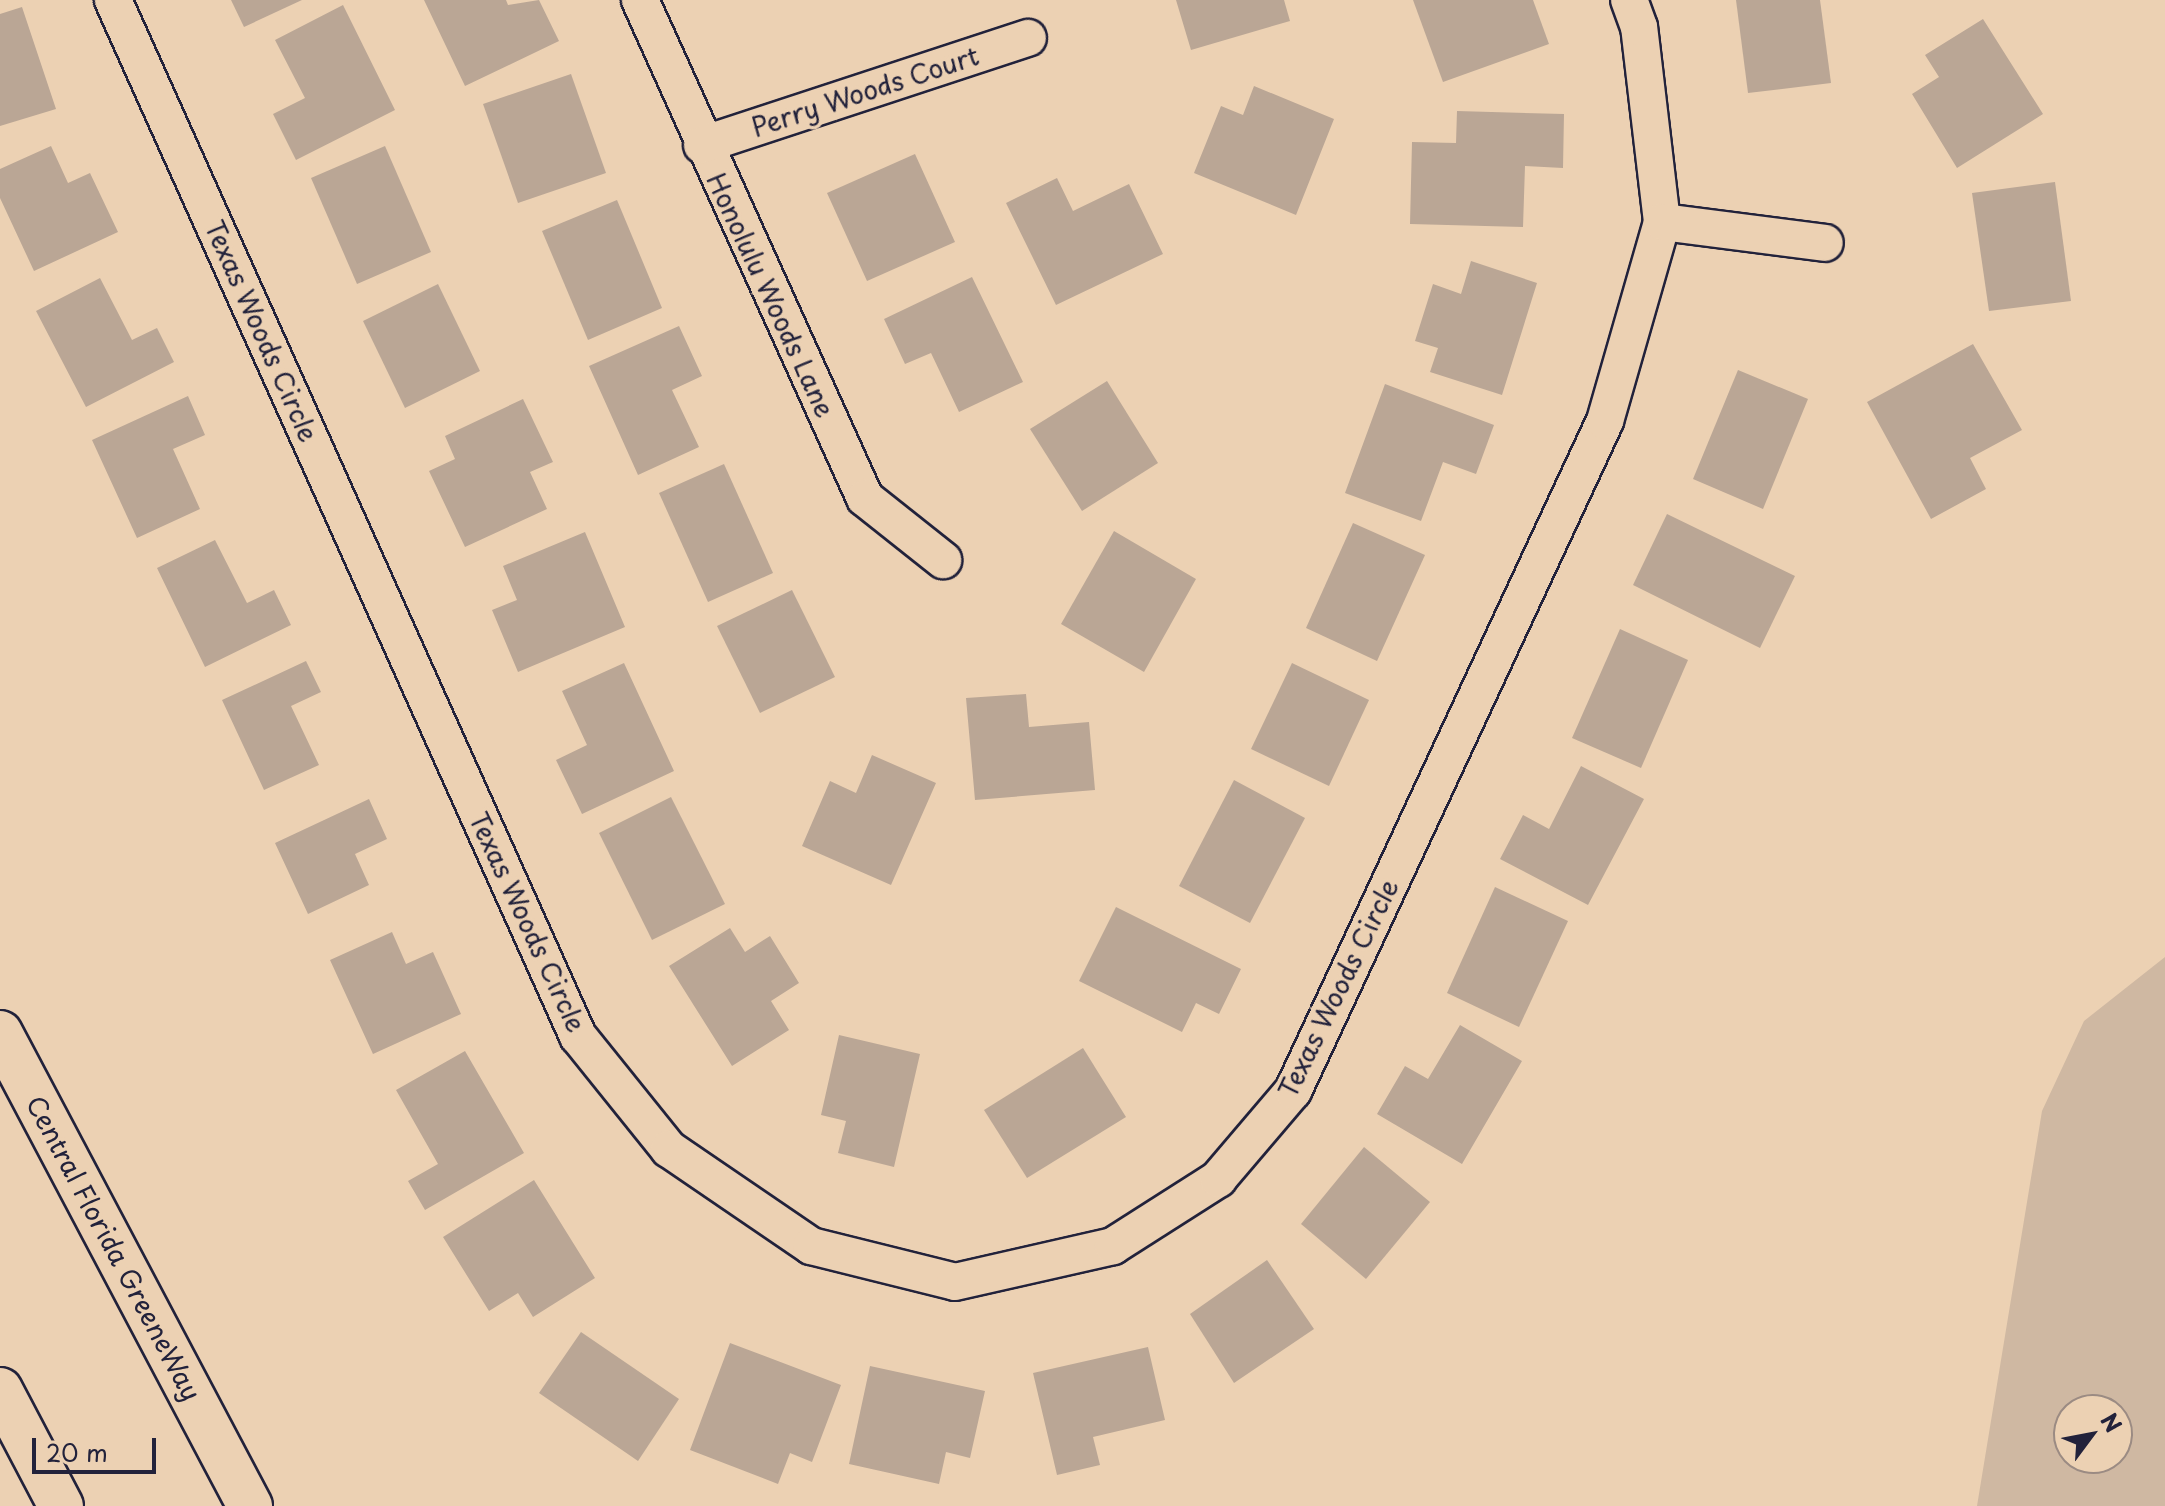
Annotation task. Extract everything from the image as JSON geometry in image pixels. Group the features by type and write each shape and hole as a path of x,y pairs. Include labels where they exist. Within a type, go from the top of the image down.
{"highway":[{"name":"Central Florida GreeneWay","path":"0,1033 250,1506"},
{"path":"0,1390 61,1506"}],"street":[{"name":"Texas Woods Circle","path":"113,0 578,1036 669,1149 811,1246 955,1282 1113,1246 1218,1179 1293,1091 1605,421 1662,222 1639,27 1629,0"},
{"name":"Honolulu Woods Lane","path":"640,0 702,145 865,498 943,560"},
{"name":"Perry Woods Court","path":"702,145 1028,38"},
{"path":"1662,222 1825,243"}],"shaded area":[{"path":"2165,957 2165,1506 1977,1506 2042,1111 2084,1021"}],"building":[{"path":"231,0 302,0 244,27"},
{"path":"424,0 506,0 508,5 539,0 559,41 465,86"},
{"path":"1176,0 1284,0 1290,21 1191,50"},
{"path":"1413,0 1533,0 1549,44 1443,82"},
{"path":"1736,0 1820,0 1831,83 1748,93"},
{"path":"343,5 395,110 296,160 273,114 305,98 275,40"},
{"path":"22,7 56,109 0,126 0,14"},
{"path":"1983,19 2043,114 1957,168 1912,94 1939,77 1925,55"},
{"path":"571,74 606,173 518,203 483,104"},
{"path":"1254,86 1334,119 1296,215 1194,173 1221,106 1243,115"},
{"path":"1457,111 1564,114 1563,168 1525,166 1523,227 1410,224 1412,142 1456,143"},
{"path":"51,146 68,183 90,173 118,232 34,271 0,198 0,169"},
{"path":"385,146 431,252 357,284 311,178"},
{"path":"915,154 955,242 867,281 827,193"},
{"path":"1057,178 1073,211 1129,184 1163,254 1056,305 1006,203"},
{"path":"2055,182 2071,301 1989,311 1972,193"},
{"path":"617,200 662,308 588,340 542,231"},
{"path":"1471,261 1537,283 1502,395 1430,372 1438,348 1415,341 1433,284 1461,294"},
{"path":"972,277 1023,382 959,412 931,353 905,364 884,319"},
{"path":"100,278 132,340 157,328 174,362 86,407 36,311"},
{"path":"438,284 480,371 405,408 363,321"},
{"path":"679,326 702,376 672,390 699,447 638,475 589,366"},
{"path":"1973,344 2022,430 1970,458 1986,489 1931,519 1867,402"},
{"path":"1738,370 1808,399 1763,509 1693,479"},
{"path":"1107,381 1158,463 1082,511 1030,429"},
{"path":"1385,384 1494,425 1476,474 1443,462 1421,521 1345,493"},
{"path":"188,396 205,435 173,449 200,509 137,538 92,440"},
{"path":"523,399 553,462 530,472 547,509 465,547 429,471 455,459 445,436"},
{"path":"724,464 773,573 708,602 659,493"},
{"path":"1667,514 1795,576 1760,648 1633,585"},
{"path":"1353,523 1425,555 1377,661 1306,628"},
{"path":"1114,531 1196,579 1144,672 1061,624"},
{"path":"585,532 625,627 518,672 492,610 517,600 503,566"},
{"path":"215,540 247,603 274,590 291,625 205,667 157,568"},
{"path":"792,590 835,677 760,713 717,626"},
{"path":"1620,629 1688,660 1641,768 1572,738"},
{"path":"306,661 321,692 291,706 319,765 264,790 222,700"},
{"path":"624,663 674,771 582,814 556,760 587,745 562,691"},
{"path":"1292,663 1369,700 1329,786 1251,749"},
{"path":"1026,694 1029,727 1089,722 1095,790 975,800 966,698"},
{"path":"872,755 936,783 891,885 802,846 830,781 856,793"},
{"path":"1581,766 1644,799 1588,905 1500,859 1523,815 1549,829"},
{"path":"1234,780 1305,818 1250,923 1179,886"},
{"path":"671,797 725,904 652,940 599,833"},
{"path":"369,799 387,839 355,854 369,885 308,914 275,843"},
{"path":"1495,887 1568,921 1519,1027 1447,993"},
{"path":"1116,907 1241,969 1219,1014 1196,1003 1182,1032 1079,981"},
{"path":"730,928 745,952 770,936 799,983 771,1001 789,1030 732,1066 669,966"},
{"path":"392,932 406,964 433,952 461,1014 373,1054 330,960"},
{"path":"1460,1025 1522,1061 1462,1164 1377,1114 1405,1066 1428,1079"},
{"path":"839,1035 920,1054 894,1167 838,1153 846,1121 821,1115"},
{"path":"1083,1048 1126,1117 1027,1178 984,1110"},
{"path":"465,1051 524,1153 425,1210 408,1181 438,1164 396,1090"},
{"path":"1364,1147 1430,1202 1366,1279 1301,1224"},
{"path":"534,1180 595,1278 533,1317 518,1293 489,1311 443,1237"},
{"path":"1267,1260 1314,1329 1234,1383 1190,1314"},
{"path":"581,1332 679,1399 638,1461 539,1393"},
{"path":"730,1343 841,1385 812,1462 790,1453 778,1484 690,1450"},
{"path":"1148,1347 1165,1420 1093,1437 1100,1465 1057,1475 1033,1373"},
{"path":"870,1366 985,1391 970,1458 946,1452 939,1484 849,1464"}]}
